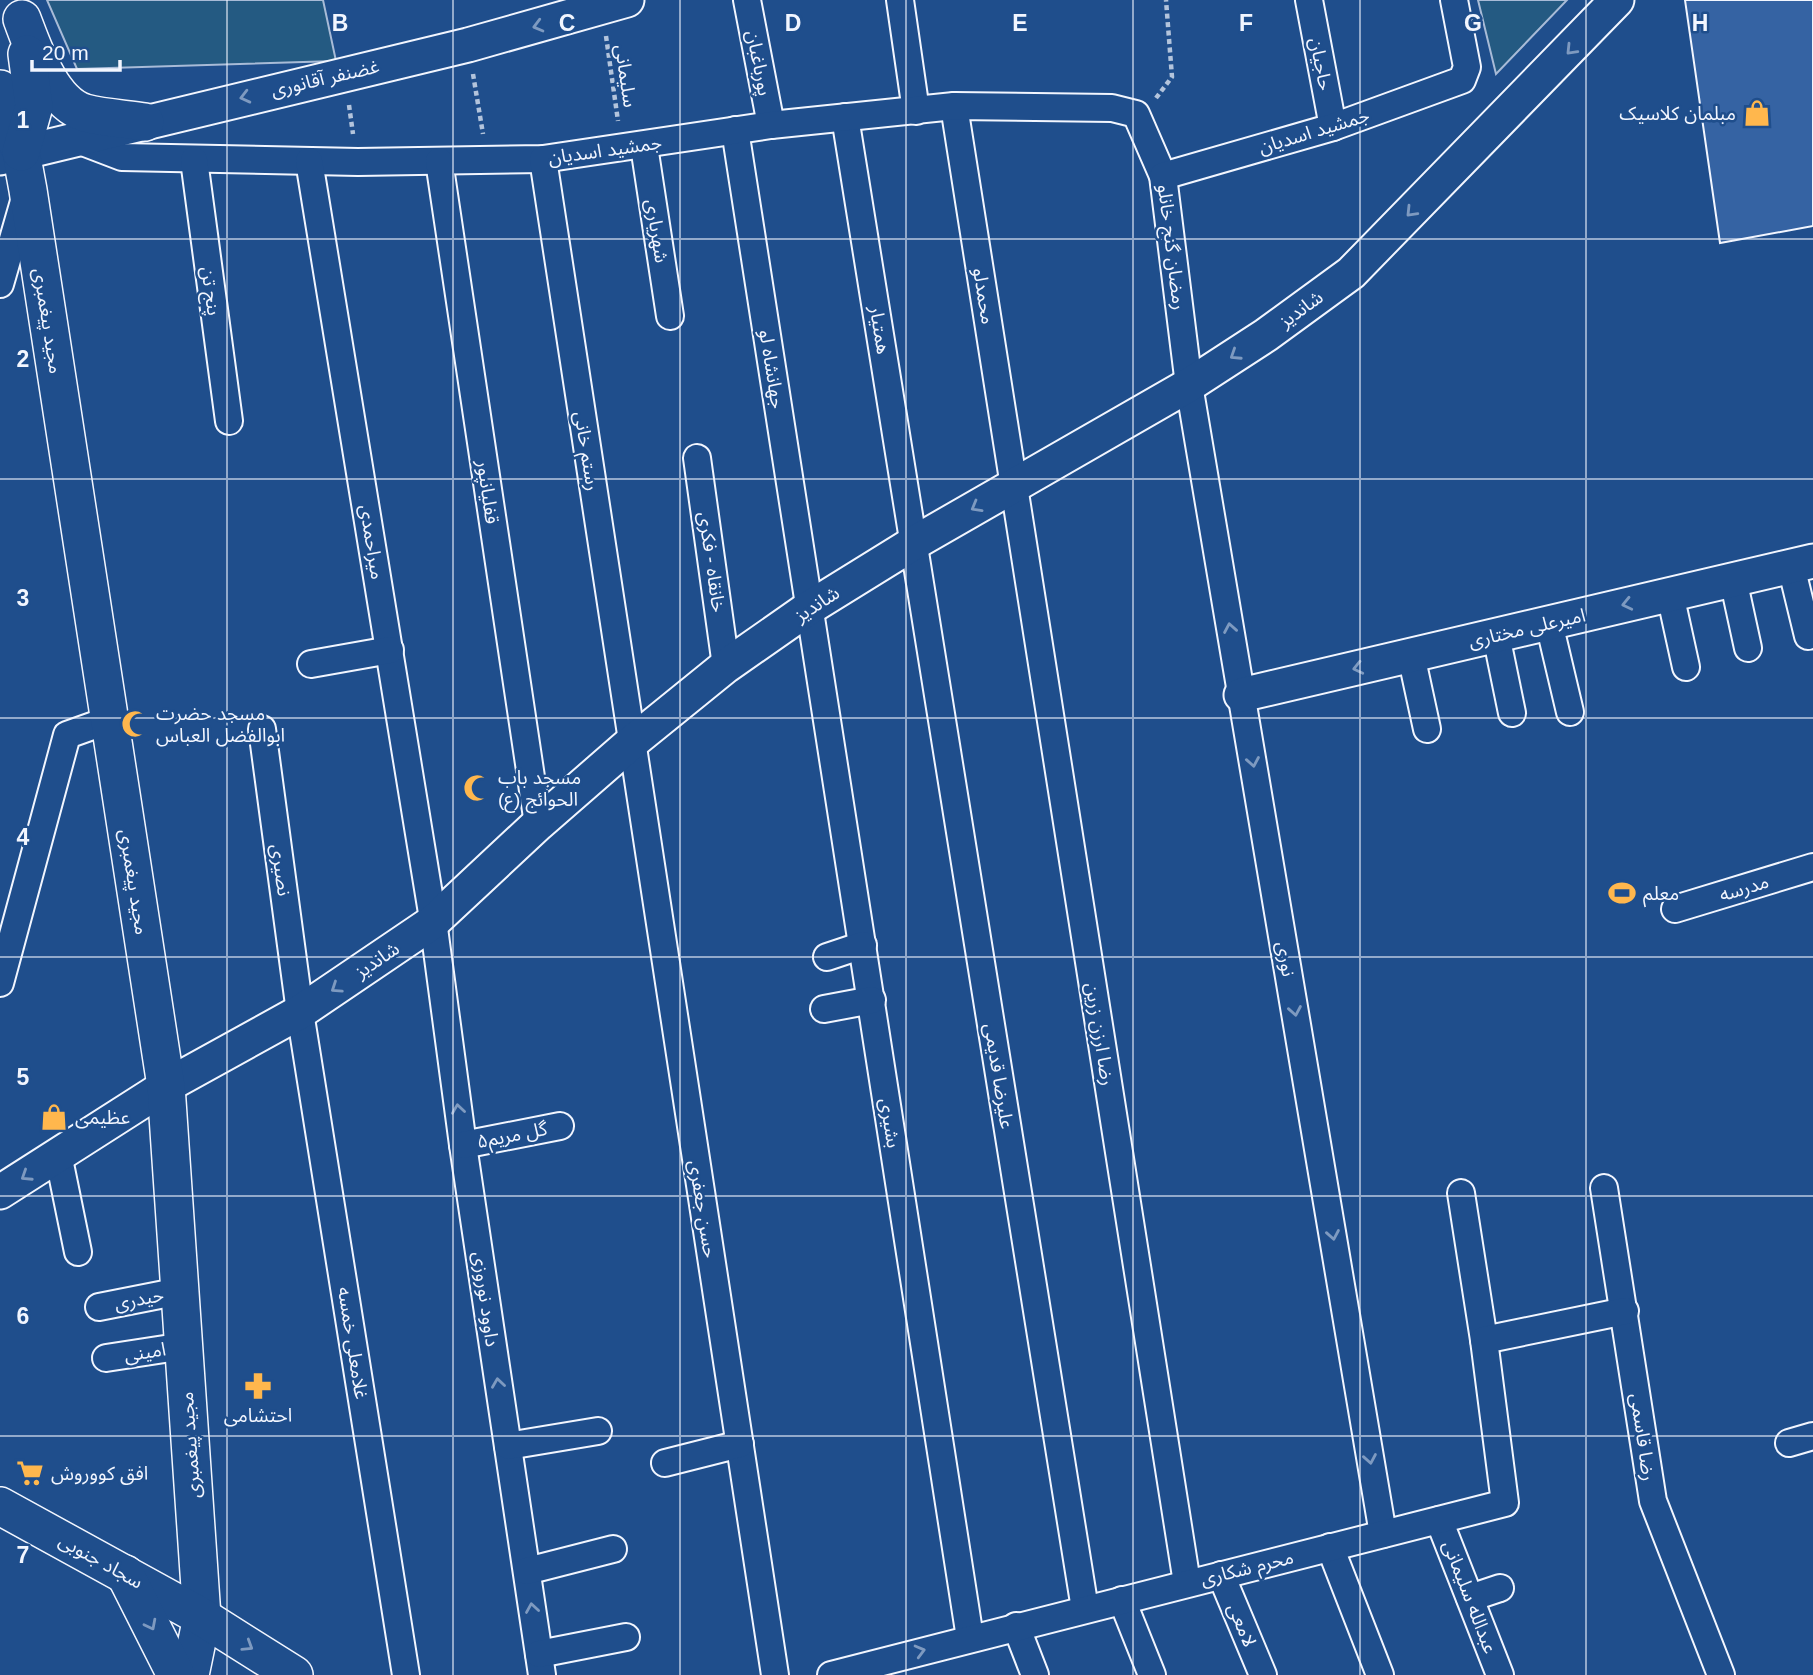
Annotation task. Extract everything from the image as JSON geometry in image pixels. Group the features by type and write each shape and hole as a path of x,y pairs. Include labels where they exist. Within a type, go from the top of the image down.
{"main road":[{"path":"21,9 38,60 55,90 82,112 145,122"},
{"name":"مجید پیغمبری","path":"11,155 34,106 21,9"},
{"name":"مجید پیغمبری","path":"0,89 11,155 28,190 166,1086 202,1617 190,1675"},
{"name":"سجاد جنوبی","path":"0,1506 202,1617 294,1675"},
{"path":"125,1574 176,1675"}],"street":[{"name":"پورباغبان","path":"747,0 771,125"},
{"path":"900,0 916,111"},
{"name":"حاجیان","path":"1309,0 1333,127"},
{"name":"جمشید اسدیان","path":"1163,176 1333,127 1462,80 1467,67 1454,0"},
{"name":"شاندیز","path":"0,1192 166,1086 300,1012 433,922 538,824 631,743 726,666 809,608 1013,485 1189,385 1266,335 1351,273 1617,0"},
{"name":"غضنفر آقانوری","path":"11,155 468,45 570,8 615,4"},
{"name":"جمشید اسدیان","path":"75,139 122,157 358,162 543,159 771,125 954,106 1112,108 1136,114"},
{"name":"محمدلو","path":"954,106 1013,485"},
{"name":"رمضان گنج خانلو","path":"1136,114 1163,176 1189,385"},
{"name":"همتیار","path":"845,117 915,543"},
{"name":"جهانشاه لو","path":"735,130 809,608"},
{"name":"شهریاری","path":"633,147 670,316"},
{"name":"رستم خانی","path":"543,159 631,743"},
{"name":"پنج تن","path":"194,160 229,421"},
{"name":"میراحمدی","path":"309,161 433,922"},
{"name":"قفلیانپور","path":"439,161 538,824"},
{"path":"0,284 28,190"},
{"name":"نوری","path":"1189,385 1383,1534"},
{"name":"خانقاه - فکری","path":"697,458 726,666"},
{"name":"رضا ارزن زرین","path":"1013,485 1187,1583"},
{"name":"علیرضا قدیمی","path":"915,543 1085,1609"},
{"path":"1802,563 1808,636"},
{"name":"امیرعلی مختاری","path":"1241,695 1802,563"},
{"path":"1733,579 1748,648"},
{"path":"1670,594 1686,667"},
{"name":"بشیری","path":"809,608 970,1638"},
{"path":"1549,623 1570,712"},
{"path":"1496,635 1512,713"},
{"path":"311,664 390,650"},
{"path":"1411,655 1427,729"},
{"path":"0,983 67,734 109,720"},
{"name":"نصیری","path":"262,729 300,1012"},
{"name":"حسن جعفری","path":"631,743 775,1675"},
{"name":"مدرسه","path":"1675,909 1813,867"},
{"name":"داوود نوروزی","path":"433,922 463,1144 541,1664"},
{"path":"827,957 863,944"},
{"path":"824,1009 872,1000"},
{"name":"غلامعلی خمسه","path":"300,1012 406,1675"},
{"name":"گل مریم۵","path":"463,1144 560,1126"},
{"path":"58,1154 78,1252"},
{"name":"رضا قاسمی","path":"1604,1188 1653,1501 1721,1675"},
{"name":"محرم شکاری","path":"831,1675 879,1669 970,1638 1505,1503 1484,1340 1461,1193"},
{"name":"حیدری","path":"99,1307 180,1291"},
{"path":"1484,1340 1625,1311"},
{"name":"امینی","path":"107,1358 184,1346"},
{"path":"508,1446 598,1431"},
{"path":"666,1463 740,1444"},
{"name":"عبدالله سلیمانی","path":"1439,1520 1500,1675"},
{"path":"1330,1547 1380,1675"},
{"path":"527,1571 613,1549"},
{"name":"لامعی","path":"1221,1575 1263,1675"},
{"path":"1470,1598 1500,1588"},
{"path":"1122,1600 1152,1675"},
{"path":"1016,1626 1035,1675"},
{"path":"541,1664 626,1637"}],"path":[{"path":"1136,114 1161,93 1172,77 1166,0"},
{"name":"سلیمانی","path":"615,4 633,147"},
{"path":"468,45 488,160"},
{"path":"344,73 358,162"}],"shaded area":[{"path":"47,0 323,0 336,61 77,69"},
{"path":"1478,0 1567,0 1496,74"}],"building":[{"name":"مبلمان کلاسیک","path":"1685,0 1813,0 1813,226 1720,243"}],"place":[{"name":"مبلمان کلاسیک","path":"1757,113"},
{"name":"مسجد حضرت ابوالفضل العباس","path":"135,724"},
{"name":"مسجد باب الحوائج (ع)","path":"477,788"},
{"name":"معلم","path":"1622,893"},
{"name":"عظیمی","path":"54,1117"},
{"name":"احتشامی","path":"258,1386"},
{"name":"افق کووروش","path":"30,1473"}]}
